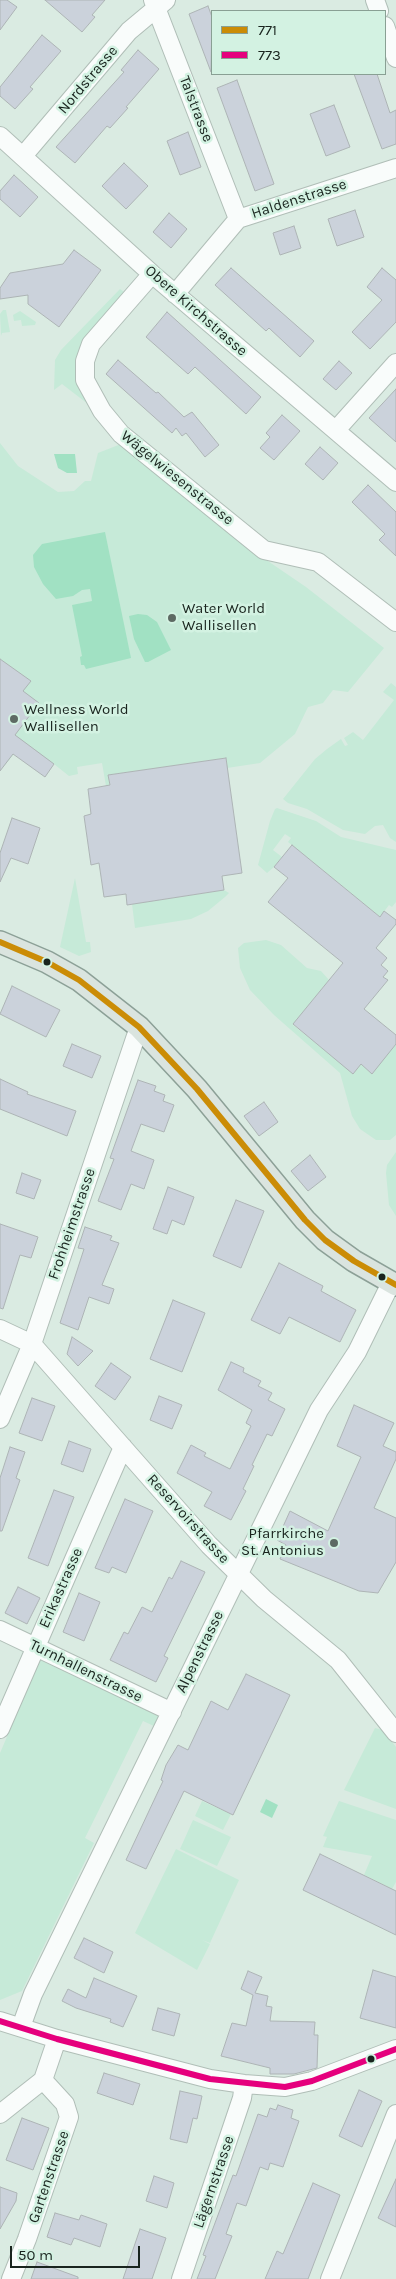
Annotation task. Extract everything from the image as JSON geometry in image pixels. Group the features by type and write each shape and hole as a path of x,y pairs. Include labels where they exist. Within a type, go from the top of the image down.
{"main road":[{"path":"0,942 47,962 79,980 139,1027 197,1089 305,1220 325,1240 354,1261 394,1284"}],"street":[{"name":"Nordstrasse","path":"23,156 129,31 158,2"},
{"name":"Talstrasse","path":"158,2 238,219"},
{"path":"386,29 396,58"},
{"name":"Obere Kirchstrasse","path":"0,136 152,274 396,482"},
{"name":"Haldenstrasse","path":"175,294 238,219 396,168"},
{"name":"Wägelwiesenstrasse","path":"152,274 91,344 85,361 85,380 102,412 121,434 264,550 318,562 396,622"},
{"path":"336,430 396,363"},
{"name":"Frohheimstrasse","path":"0,1419 32,1344 139,1027"},
{"name":"Alpenstrasse","path":"21,2027 33,1994 319,1410 356,1352 394,1284"},
{"name":"Reservoirstrasse","path":"0,1329 32,1344 208,1545 238,1574 338,1660 396,1733"},
{"name":"Erikastrasse","path":"0,1729 123,1446"},
{"name":"Turnhallenstrasse","path":"0,1630 172,1712"},
{"path":"0,2021 57,2039 210,2079 285,2087 312,2081 396,2049"},
{"path":"0,2114 44,2080 57,2039"},
{"name":"Gartenstrasse","path":"11,2279 33,2221 68,2117 65,2104 44,2080"},
{"name":"Lägernstrasse","path":"181,2279 242,2098 244,2084"},
{"path":"330,2279 396,2114"}],"shaded area":[{"path":"120,289 124,292 87,336 88,404 62,384 54,390 55,360 61,350"},
{"path":"3,310 6,310 10,332 2,333 1,336 0,314"},
{"path":"20,311 36,322 35,325 22,326 21,320 14,321 13,315"},
{"name":"Water World Wallisellen","path":"0,443 18,466 58,492 74,491 85,481 91,481 98,453 121,444 259,555 306,587 384,648 348,692 333,690 323,703 308,707 295,734 260,763 227,768 226,758 109,775 110,786 106,786 102,763 77,767 78,774 69,776 54,764 45,777 14,754 0,771"},
{"path":"54,454 75,454 77,473 67,473 58,468"},
{"path":"105,532 131,658 86,669 84,665 81,665 80,657 82,656 72,605 92,601 90,589 82,590 73,596 56,599 43,584 34,567 33,555 42,544"},
{"path":"147,615 157,622 171,650 148,662 145,662 134,639 129,616"},
{"path":"391,683 396,687 396,842 390,838 383,825 375,826 365,834 343,830 307,809 288,803 283,799 315,759 327,749 341,739 345,746 348,745 344,738 353,732 363,740 394,700 383,692"},
{"path":"277,808 316,821 341,837 396,850 396,902 392,907 389,905 380,917 288,842 291,838 285,834 273,850 282,857 267,873 258,865 270,821"},
{"path":"75,878 86,942 90,942 91,952 79,956 60,947"},
{"path":"224,890 229,893 225,897 208,911 191,919 135,928 132,904"},
{"path":"266,940 281,945 307,968 321,971 329,980 293,1025 353,1073 361,1064 371,1073 396,1044 396,1135 390,1140 376,1140 360,1129 352,1116 340,1073 274,1015 250,990 240,968 238,948 244,943"},
{"path":"396,1152 396,1216 389,1205 386,1173 387,1165"},
{"path":"40,1660 161,1716 156,1727 143,1721 85,1838 94,1843 22,1991 0,2000 0,1753"},
{"path":"375,1728 383,1730 396,1747 396,1809 344,1790"},
{"path":"266,1799 278,1805 272,1818 260,1812"},
{"path":"202,1801 231,1814 223,1830 195,1816"},
{"path":"339,1801 396,1820 396,1882 392,1889 364,1875 372,1856 323,1847 327,1837 323,1836"},
{"path":"193,1820 231,1837 217,1866 180,1849"},
{"path":"176,1849 239,1880 210,1943 202,1940 210,1944 197,1970 135,1933"}],"building":[{"path":"0,0 7,0 17,7 0,30"},
{"path":"45,0 105,0 92,15 95,17 82,32"},
{"path":"208,6 211,14 211,72 189,14"},
{"path":"42,35 61,51 30,87 33,89 15,109 0,96 0,87"},
{"path":"138,50 159,69 126,107 128,108 110,128 107,126 75,163 56,147 124,72 121,70"},
{"path":"354,75 377,75 390,113 396,110 396,144 382,149"},
{"path":"237,80 274,184 255,191 217,88"},
{"path":"334,105 350,147 326,156 310,114"},
{"path":"188,132 201,167 180,175 167,141"},
{"path":"124,163 148,186 126,209 102,186"},
{"path":"14,175 38,197 20,217 0,199 0,191"},
{"path":"355,210 364,237 337,246 328,219"},
{"path":"169,213 187,229 171,248 153,232"},
{"path":"294,226 301,248 280,255 273,233"},
{"path":"74,250 101,270 59,327 28,304 28,295 0,299 0,288 10,273 63,264"},
{"path":"231,268 314,341 300,357 269,328 266,331 215,285"},
{"path":"382,268 396,280 396,322 370,349 352,332 382,300 367,287"},
{"path":"167,312 261,397 246,414 195,367 188,374 146,337"},
{"path":"118,360 156,393 158,392 184,417 192,412 219,445 205,457 186,433 182,436 176,428 172,433 106,374"},
{"path":"339,361 352,373 336,390 323,379"},
{"path":"396,389 396,442 369,418"},
{"path":"282,415 300,431 274,460 260,448 270,437 266,433"},
{"path":"320,447 338,463 323,480 305,464"},
{"path":"368,485 396,512 396,556 379,540 385,534 352,502"},
{"name":"Wellness World Wallisellen","path":"0,659 31,681 23,691 39,703 15,735 54,764 45,777 13,754 0,771"},
{"path":"226,758 242,873 222,876 224,890 127,905 126,894 104,897 99,863 91,865 84,816 91,814 88,789 110,785 108,775"},
{"path":"12,818 40,828 28,864 11,858 0,882 0,853"},
{"path":"292,845 380,917 384,911 396,920 396,924 376,948 387,958 381,965 388,971 383,977 388,980 364,1009 396,1035 396,1044 372,1074 361,1064 353,1074 293,1024 343,963 268,902 288,878 274,867"},
{"path":"12,986 60,1010 46,1037 0,1014"},
{"path":"72,1044 101,1056 92,1078 63,1066"},
{"path":"0,1079 28,1092 27,1094 76,1111 67,1136 0,1109"},
{"path":"138,1080 156,1086 154,1091 165,1095 163,1101 174,1105 164,1132 141,1124 131,1151 154,1160 144,1189 131,1184 121,1210 98,1201 114,1159 110,1158"},
{"path":"264,1102 278,1122 259,1136 244,1116"},
{"path":"310,1155 326,1177 308,1191 291,1171"},
{"path":"22,1173 41,1180 34,1199 16,1193"},
{"path":"168,1187 194,1197 184,1225 172,1220 167,1234 153,1229"},
{"path":"236,1200 264,1211 241,1268 213,1256"},
{"path":"0,1224 38,1237 31,1258 20,1255 3,1309 0,1308"},
{"path":"85,1227 112,1236 110,1240 119,1243 102,1285 114,1289 109,1304 89,1297 78,1330 60,1323 84,1249 78,1248"},
{"path":"279,1263 323,1286 321,1291 356,1310 340,1342 289,1317 280,1334 251,1320"},
{"path":"173,1300 205,1313 182,1372 150,1359"},
{"path":"72,1337 93,1351 78,1366 67,1354"},
{"path":"231,1362 244,1368 243,1372 261,1381 258,1386 272,1393 268,1400 285,1409 272,1436 267,1434 243,1489 246,1491 231,1520 204,1506 212,1492 177,1473 191,1445 206,1453 204,1456 230,1469 251,1426 246,1423 252,1410 218,1390"},
{"path":"111,1363 131,1377 115,1400 95,1386"},
{"path":"159,1396 182,1405 172,1429 150,1420"},
{"path":"32,1398 55,1406 42,1441 19,1433"},
{"name":"Pfarrkirche St. Antonius","path":"354,1405 394,1423 383,1446 396,1452 396,1459 374,1508 396,1518 396,1562 378,1593 359,1591 280,1559 286,1545 277,1540 290,1511 328,1531 361,1457 337,1446"},
{"path":"69,1441 91,1449 83,1472 61,1464"},
{"path":"10,1447 25,1452 16,1478 20,1480 2,1531 0,1531 0,1478"},
{"path":"54,1490 74,1497 48,1566 28,1558"},
{"path":"125,1499 153,1511 126,1573 112,1567 109,1573 95,1568"},
{"path":"181,1561 205,1572 164,1656 168,1658 156,1682 110,1660 124,1632 128,1634 142,1607 152,1612 169,1577 172,1579"},
{"path":"18,1587 40,1598 27,1624 5,1613"},
{"path":"79,1593 100,1602 84,1641 63,1632"},
{"path":"246,1674 290,1695 233,1815 184,1791 146,1869 126,1860 163,1781 161,1780 166,1765 178,1745 188,1750 211,1701 228,1710"},
{"path":"320,1854 396,1891 396,1935 303,1890"},
{"path":"84,1938 113,1952 104,1973 74,1958"},
{"path":"373,1970 396,1977 396,2028 360,2018"},
{"path":"248,1971 262,1977 255,1993 268,1996 266,2006 272,2007 270,2021 315,2022 314,2035 318,2035 317,2068 294,2074 270,2074 270,2068 221,2056 232,2023 246,2026 253,1995 241,1989"},
{"path":"94,1978 137,1996 123,2027 110,2022 111,2019 76,2008 62,2001 68,1989 86,1998"},
{"path":"158,2008 180,2014 174,2036 152,2030"},
{"path":"104,2073 140,2084 133,2105 97,2093"},
{"path":"359,2090 382,2101 362,2147 339,2136"},
{"path":"180,2091 202,2096 197,2119 193,2118 187,2143 170,2139"},
{"path":"278,2105 293,2110 291,2118 299,2121 283,2167 270,2163 268,2170 260,2167 246,2206 237,2203 226,2234 232,2236 215,2279 197,2279 206,2256 203,2255 233,2175 236,2176 258,2114 267,2117 270,2108 276,2110"},
{"path":"22,2118 49,2128 33,2170 6,2160"},
{"path":"154,2176 174,2183 167,2208 146,2201"},
{"path":"396,2179 396,2227 378,2218"},
{"path":"313,2183 340,2195 308,2279 265,2279 277,2251 283,2254"},
{"path":"0,2187 17,2193 16,2201 0,2229"},
{"path":"55,2213 79,2220 81,2215 107,2224 100,2247 74,2238 71,2245 47,2237"},
{"path":"140,2229 166,2238 152,2279 123,2279"},
{"path":"37,2262 78,2277 78,2279 31,2279"}],"transit line":[{"name":"771","path":"0,942 47,962 79,980 139,1027 197,1089 305,1220 325,1240 354,1261 396,1285"},
{"name":"773","path":"0,2021 57,2039 210,2079 285,2087 312,2081 396,2049"}],"place":[{"name":"Water World Wallisellen","path":"172,618"},
{"name":"Wellness World Wallisellen","path":"14,719"},
{"name":"Pfarrkirche St. Antonius","path":"334,1543"}]}
